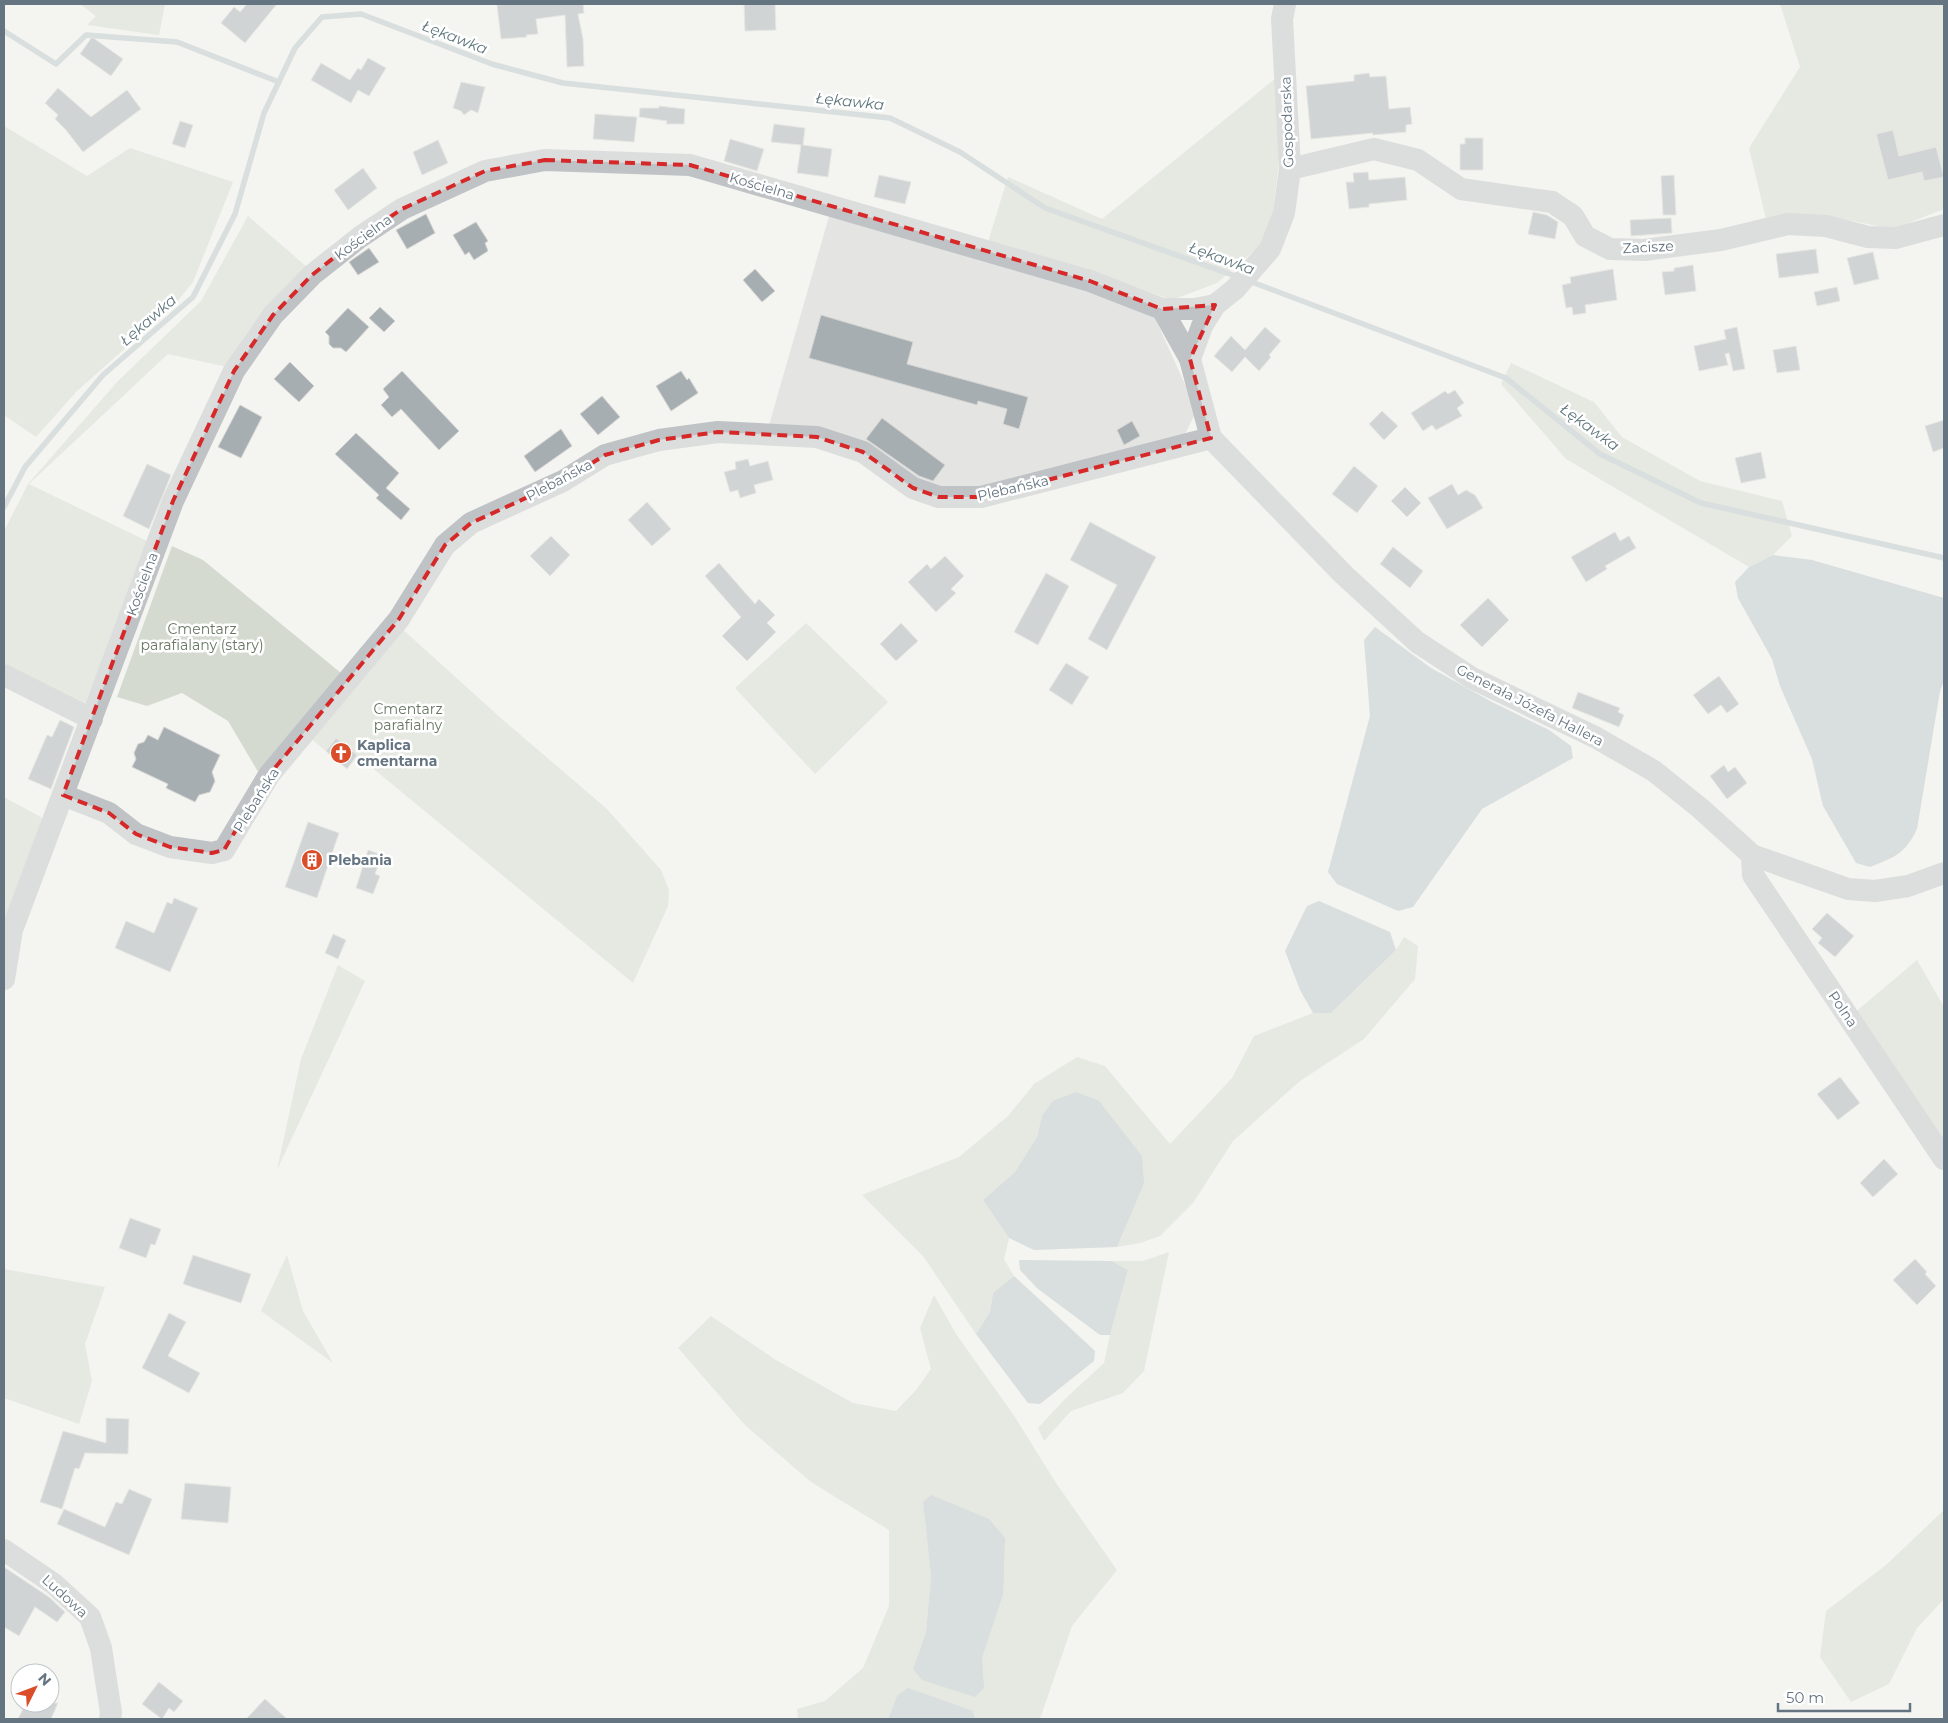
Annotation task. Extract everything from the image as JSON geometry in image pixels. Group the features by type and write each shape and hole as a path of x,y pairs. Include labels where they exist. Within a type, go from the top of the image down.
{"street":[{"name":"Gospodarska","path":"1215,305 1235,288 1270,249 1284,212 1290,170 1282,19 1285,4"},
{"name":"Zacisze","path":"1290,170 1374,149 1383,151 1418,160 1460,189 1552,202 1573,216 1585,236 1610,249 1644,250 1721,240 1788,224 1826,226 1868,237 1896,238 1944,225"},
{"name":"Kościelna","path":"4,979 12,930 173,501 234,371 273,315 312,276 360,237 402,209 485,171 545,160 690,165 1090,281 1162,309"},
{"path":"1162,309 1195,309 1215,305"},
{"path":"1190,359 1202,326 1215,305"},
{"name":"Generała Józefa Hallera","path":"1162,309 1190,359 1211,438 1344,575 1417,642 1472,678 1595,737 1654,771 1700,808 1752,855 1848,889 1875,891 1908,886 1944,873"},
{"name":"Plebańska","path":"63,794 109,813 136,834 170,847 212,853 224,850 269,775 399,619 445,545 471,523 563,481 605,455 659,440 718,432 816,438 863,452 913,488 939,497 981,497 1211,438"},
{"path":"8,677 92,719"},
{"name":"Polna","path":"1752,855 1753,875 1944,1158"},
{"name":"Ludowa","path":"4,1550 54,1584 90,1618 101,1648 111,1714 110,1719"}],"highlighted area":[{"path":"545,160 690,165 1090,281 1162,309 1215,305 1190,359 1211,438 981,497 939,497 913,488 863,452 817,437 718,432 659,440 605,455 563,481 471,523 445,545 399,619 269,775 224,850 212,853 170,847 136,834 109,813 63,795 173,501 234,371 273,315 312,275 360,237 402,209 485,171"}],"shaded area":[{"path":"830,213 1089,288 1155,318 1188,391 1195,414 1183,438 978,488 938,491 769,425"},
{"path":"1773,555 1812,560 1944,598 1944,680 1940,691 1917,829 1908,844 1898,854 1870,867 1856,863 1823,806 1812,759 1780,686 1772,659 1738,598 1735,582 1749,567"},
{"path":"1375,627 1431,668 1492,702 1549,730 1571,746 1573,758 1482,809 1413,907 1398,911 1337,884 1328,872 1370,716 1364,640"},
{"path":"1319,901 1390,932 1396,950 1331,1013 1313,1013 1300,990 1285,951 1307,906"},
{"path":"1076,1092 1099,1101 1142,1156 1144,1184 1117,1247 1034,1250 1009,1238 983,1200 1015,1172 1037,1137 1042,1116 1053,1101"},
{"path":"1019,1260 1112,1261 1128,1270 1110,1335 1100,1335 1038,1289 1020,1270"},
{"path":"1014,1276 1095,1351 1094,1361 1040,1404 1028,1403 976,1334 990,1312 993,1293"},
{"path":"931,1495 989,1519 1005,1538 1003,1595 982,1658 984,1688 975,1697 922,1680 913,1669 926,1632 931,1576 923,1502"},
{"path":"908,1688 973,1711 975,1719 888,1719 897,1696"}],"green space":[{"path":"80,4 165,4 159,35 87,25 96,16"},
{"path":"1780,4 1944,4 1944,209 1893,229 1827,216 1766,219 1749,148 1800,67"},
{"path":"1276,78 1280,153 1273,212 1262,244 1217,283 1172,300 1089,271 987,245 1008,177 1102,219"},
{"path":"4,126 87,176 130,148 233,182 193,282 175,304 77,391 36,437 4,415"},
{"path":"248,216 307,267 262,313 243,338 227,367 168,354 29,484 149,542 85,703 4,663 4,531 28,484 117,382 201,301"},
{"path":"1511,363 1594,402 1622,437 1700,481 1782,501 1792,536 1773,555 1749,567 1566,459 1501,384"},
{"name":"Cmentarz parafialany (stary)","path":"172,546 203,560 341,673 260,775 228,721 182,693 147,706 117,697"},
{"path":"806,623 888,702 815,774 735,688"},
{"name":"Cmentarz parafialny","path":"400,627 503,720 607,809 661,870 669,890 668,906 633,983 358,756 347,769 309,737"},
{"path":"4,797 46,820 4,929"},
{"path":"1404,937 1418,946 1415,979 1364,1039 1300,1081 1233,1141 1193,1203 1160,1236 1140,1243 1117,1247 1144,1184 1042,1116 1037,1137 1015,1172 983,1200 1009,1238 1004,1259 1014,1276 993,1293 990,1312 976,1334 923,1256 862,1195 959,1157 1008,1116 1034,1084 1077,1057 1105,1066 1170,1144 1232,1078 1254,1036 1313,1013 1331,1013 1396,950"},
{"path":"1917,960 1944,1007 1944,1150 1853,1014"},
{"path":"338,965 365,981 277,1170 301,1059"},
{"path":"1169,1252 1144,1371 1123,1393 1071,1411 1044,1441 1038,1428 1065,1399 1104,1363 1128,1270 1112,1261 1143,1261"},
{"path":"287,1255 303,1311 333,1363 261,1311"},
{"path":"4,1269 105,1287 85,1344 92,1381 79,1424 4,1398"},
{"path":"934,1295 956,1334 1013,1414 1056,1483 1117,1570 1072,1626 1040,1719 975,1719 973,1711 897,1696 888,1719 798,1719 797,1709 825,1701 863,1668 889,1606 889,1530 811,1482 745,1425 678,1348 711,1316 776,1360 853,1403 896,1411 916,1390 931,1369 920,1328","holes":["923,1502 1003,1595 982,1658 913,1669 926,1632 931,1576"]},
{"path":"1944,1510 1944,1599 1917,1628 1889,1684 1851,1702 1820,1657 1826,1611 1886,1565"}],"building":[{"path":"247,4 277,4 245,43 221,23 234,7 240,12"},
{"path":"583,4 584,13 578,14 583,39 584,66 567,67 565,15 536,19 538,34 501,39 497,5"},
{"path":"744,4 775,4 776,30 745,31"},
{"path":"92,37 123,59 111,76 80,54"},
{"path":"368,58 386,68 369,96 358,90 351,103 311,80 321,63 350,80 358,68 361,70"},
{"path":"1369,73 1370,77 1386,76 1389,109 1410,107 1412,124 1406,125 1406,132 1311,139 1306,86 1354,81 1354,75"},
{"path":"461,82 485,87 478,113 471,110 464,115 461,111 453,108"},
{"path":"58,88 91,117 127,90 141,109 83,152 55,119 58,115 45,103"},
{"path":"659,106 685,109 684,124 666,124 667,121 639,117 640,108 659,108"},
{"path":"595,114 637,117 634,142 593,139"},
{"path":"180,121 193,125 185,148 172,144"},
{"path":"774,124 805,128 803,145 832,149 828,177 797,173 801,145 771,142"},
{"path":"1893,130 1899,156 1936,147 1944,177 1924,181 1922,172 1888,180 1876,134"},
{"path":"1465,138 1483,138 1483,170 1460,170 1460,144 1465,144"},
{"path":"730,139 764,149 757,171 724,161"},
{"path":"438,140 448,163 422,175 413,152"},
{"path":"363,168 377,188 348,210 334,190"},
{"path":"1368,172 1369,180 1405,177 1407,200 1369,204 1369,207 1349,209 1346,182 1354,182 1353,173"},
{"path":"879,175 911,182 905,204 874,197"},
{"path":"1674,175 1676,215 1663,215 1661,176"},
{"path":"1533,212 1547,215 1558,222 1555,239 1528,234"},
{"path":"426,214 435,233 407,249 396,230"},
{"path":"1671,218 1672,233 1631,236 1630,220"},
{"path":"476,222 488,241 485,243 488,251 474,260 469,252 465,255 453,235"},
{"path":"369,248 379,262 358,275 349,262"},
{"path":"1816,249 1819,273 1779,278 1776,254"},
{"path":"1873,252 1879,279 1854,285 1847,258"},
{"path":"1693,265 1696,291 1665,295 1662,272 1674,271 1674,268"},
{"path":"755,269 775,291 762,302 743,280"},
{"path":"1613,269 1617,300 1585,305 1586,313 1573,315 1572,307 1566,308 1562,285 1571,283 1570,277"},
{"path":"1837,287 1840,301 1817,306 1814,292"},
{"path":"380,307 395,321 384,332 369,318"},
{"path":"348,308 369,327 346,352 341,348 333,348 329,344 329,336 325,332"},
{"path":"821,315 913,342 907,364 1028,397 1019,429 1003,424 1007,409 978,401 977,405 809,358"},
{"path":"1265,327 1281,341 1259,371 1245,357 1232,372 1214,356 1231,336 1245,350"},
{"path":"1737,327 1745,369 1733,371 1729,353 1725,354 1728,365 1699,371 1694,346 1726,339 1724,330"},
{"path":"1796,346 1800,370 1777,373 1773,350"},
{"path":"290,362 314,386 299,402 274,379"},
{"path":"402,371 459,431 439,450 401,409 392,417 381,405 389,397 383,389"},
{"path":"681,371 687,380 689,378 698,393 671,411 656,386"},
{"path":"1455,390 1464,403 1457,408 1462,416 1436,430 1432,425 1423,431 1411,413 1445,391 1448,394"},
{"path":"602,396 620,417 598,435 580,414"},
{"path":"240,405 262,417 241,458 218,447"},
{"path":"1382,411 1398,426 1384,440 1369,424"},
{"path":"882,418 945,465 933,481 919,476 866,439"},
{"path":"1944,420 1944,448 1933,452 1925,426"},
{"path":"1132,421 1140,436 1124,445 1117,430"},
{"path":"561,429 572,446 535,472 524,456"},
{"path":"356,433 399,473 386,488 410,509 401,520 376,498 379,495 335,454"},
{"path":"1761,452 1766,478 1741,483 1735,458"},
{"path":"748,459 750,466 768,461 773,480 754,485 756,493 740,498 738,490 730,492 724,472 736,469 735,462"},
{"path":"147,464 171,475 149,529 123,516"},
{"path":"1354,466 1378,486 1357,513 1332,494"},
{"path":"1452,484 1458,495 1466,490 1475,495 1483,508 1447,529 1428,498"},
{"path":"1405,487 1421,503 1407,517 1391,501"},
{"path":"647,502 671,529 652,546 628,520"},
{"path":"1090,522 1156,557 1107,650 1088,639 1117,585 1070,560"},
{"path":"1615,532 1620,541 1629,536 1636,548 1605,566 1607,569 1586,582 1571,557"},
{"path":"551,536 570,555 550,576 530,556"},
{"path":"1393,547 1423,571 1410,588 1380,564"},
{"path":"945,556 964,576 951,589 956,593 936,612 908,582 927,564 931,569"},
{"path":"719,563 755,604 759,599 775,615 767,623 776,632 747,661 722,636 741,617 705,576"},
{"path":"1046,573 1069,586 1038,645 1014,632"},
{"path":"1488,598 1509,620 1482,647 1460,625"},
{"path":"901,623 918,641 896,661 880,644"},
{"path":"1066,663 1089,677 1072,705 1049,690"},
{"path":"1719,676 1739,704 1727,713 1721,705 1708,714 1693,695"},
{"path":"1578,692 1620,708 1618,712 1624,715 1619,727 1572,708"},
{"path":"60,720 74,727 51,789 28,779 47,735 52,737"},
{"path":"164,727 220,755 212,772 215,781 210,792 199,795 195,802 166,788 168,784 132,767 136,759 134,753 138,744 144,742 148,735 158,740"},
{"name":"Kaplica cmentarna","path":"336,738 357,755 347,769 326,751"},
{"path":"1724,765 1728,772 1735,767 1747,783 1727,799 1710,776"},
{"name":"Plebania","path":"308,822 339,833 317,898 285,887"},
{"path":"368,850 382,855 375,874 380,876 373,894 356,888"},
{"path":"174,898 198,908 170,972 115,948 126,921 154,933 167,902 172,904"},
{"path":"1827,913 1854,936 1835,957 1818,943 1822,938 1812,929"},
{"path":"333,934 346,940 338,959 325,953"},
{"path":"1840,1077 1860,1103 1838,1120 1817,1094"},
{"path":"1884,1159 1898,1174 1873,1197 1860,1183"},
{"path":"130,1218 161,1229 155,1245 151,1244 146,1258 119,1248"},
{"path":"193,1255 251,1274 241,1303 183,1284"},
{"path":"1915,1259 1936,1286 1917,1305 1893,1280"},
{"path":"169,1313 186,1322 168,1356 200,1373 189,1393 142,1368"},
{"path":"106,1418 129,1419 128,1454 85,1453 79,1469 75,1468 62,1509 40,1502 63,1431 106,1443"},
{"path":"185,1483 231,1487 228,1523 181,1519"},
{"path":"129,1489 152,1499 129,1555 57,1524 64,1509 105,1527 116,1502 122,1504"},
{"path":"4,1567 49,1597 65,1612 57,1622 35,1607 19,1636 4,1627"},
{"path":"159,1682 183,1701 174,1712 169,1708 162,1719 142,1704"},
{"path":"265,1699 287,1719 246,1719"},
{"path":"21,1713 54,1713 51,1719 18,1719"}],"waterway":[{"name":"Łękawka","path":"4,507 25,467 103,375 193,297 235,214 264,113 295,48 322,17 361,14 492,64 563,83 890,118 960,152 1045,208 1238,277"},
{"path":"4,31 56,64 86,35 177,42 279,82"},
{"name":"Łękawka","path":"1249,281 1506,378 1600,454 1701,503 1944,558"}],"place":[{"name":"Kaplica cmentarna","path":"341,753"},
{"name":"Plebania","path":"312,860"}]}
